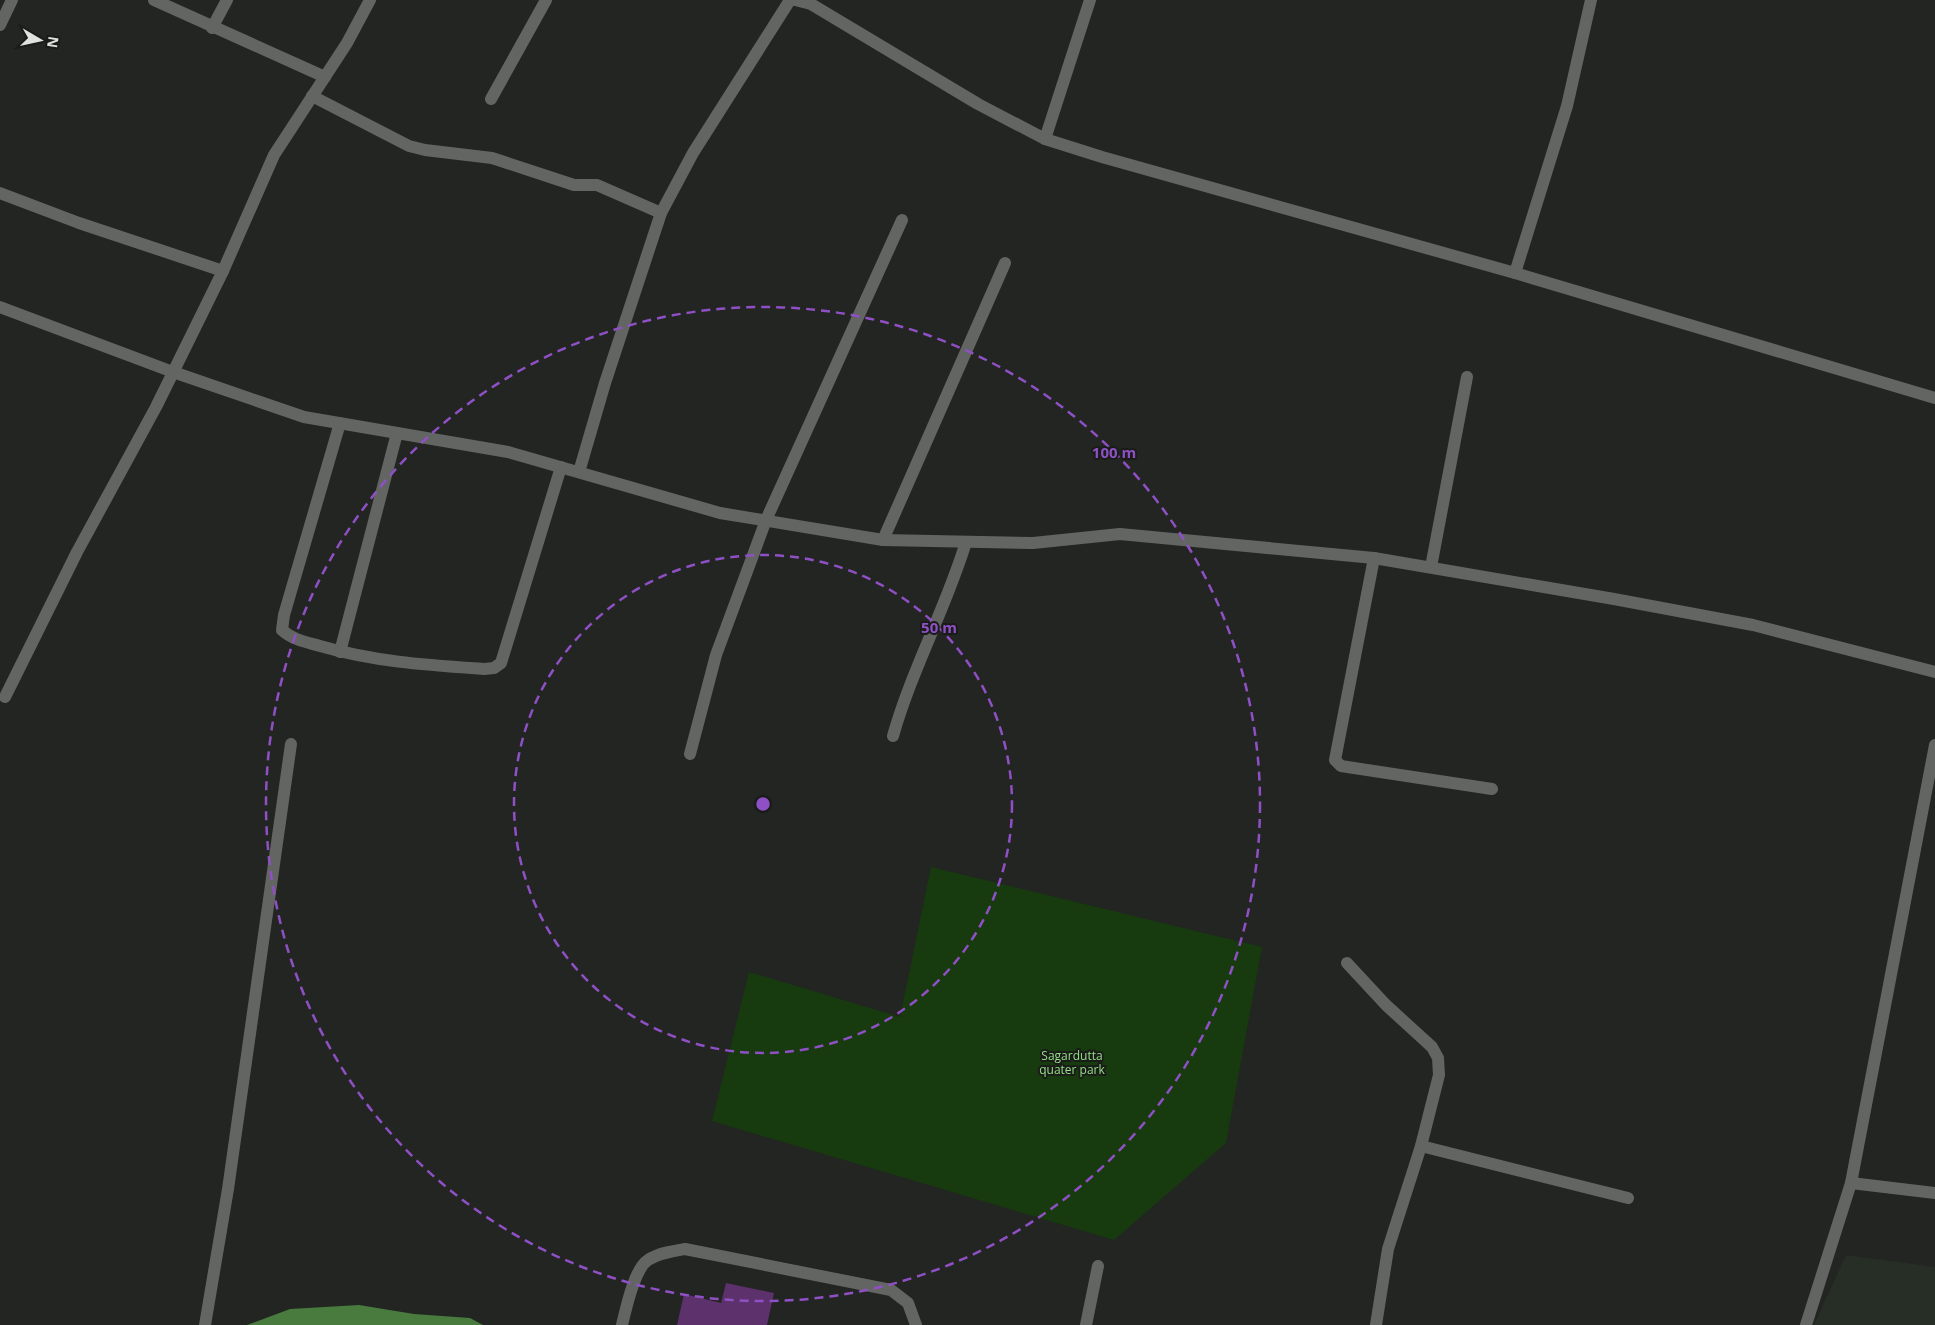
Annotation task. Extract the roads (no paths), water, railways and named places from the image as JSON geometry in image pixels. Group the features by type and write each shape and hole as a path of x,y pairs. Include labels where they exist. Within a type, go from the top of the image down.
{"street":[{"path":"0,25 12,0"},
{"path":"154,0 212,28 325,77"},
{"path":"212,28 227,0"},
{"path":"5,698 77,552 156,408 223,270 274,155 325,77 370,0"},
{"path":"491,99 546,0"},
{"path":"579,472 604,383 661,213 693,153 790,0"},
{"path":"795,0 811,4 978,104 1045,139 1102,158 1515,273 1935,398"},
{"path":"1045,139 1090,0"},
{"path":"1515,273 1567,106 1592,0"},
{"path":"312,96 409,146 425,150 492,158 574,185 597,185 661,213"},
{"path":"0,193 79,223 223,270"},
{"path":"690,754 716,655 766,520 902,220"},
{"path":"883,540 1005,263"},
{"path":"0,307 173,372 304,417 508,452 720,513 883,540 1033,543 1120,534 1374,558 1614,598 1753,625 1935,672"},
{"path":"1431,567 1467,377"},
{"path":"340,423 284,615 282,630 291,638 340,652 394,663 484,669 494,668 501,663 561,467"},
{"path":"340,652 397,433"},
{"path":"893,736 902,704 954,583 966,542"},
{"path":"1374,558 1335,760 1341,766 1492,789"},
{"path":"205,1325 228,1190 291,744"},
{"path":"1806,1325 1851,1183 1935,745"},
{"path":"1346,963 1386,1005 1432,1046 1438,1058 1439,1075 1421,1146 1388,1249 1376,1325"},
{"path":"1421,1146 1628,1198"},
{"path":"1851,1183 1935,1193"},
{"path":"622,1325 630,1291 646,1261 666,1252 685,1250 891,1290 908,1303 916,1325"},
{"path":"1086,1325 1098,1266"}],"park label":[{"name":"Sagardutta quater park","path":"1072,1063"}]}
